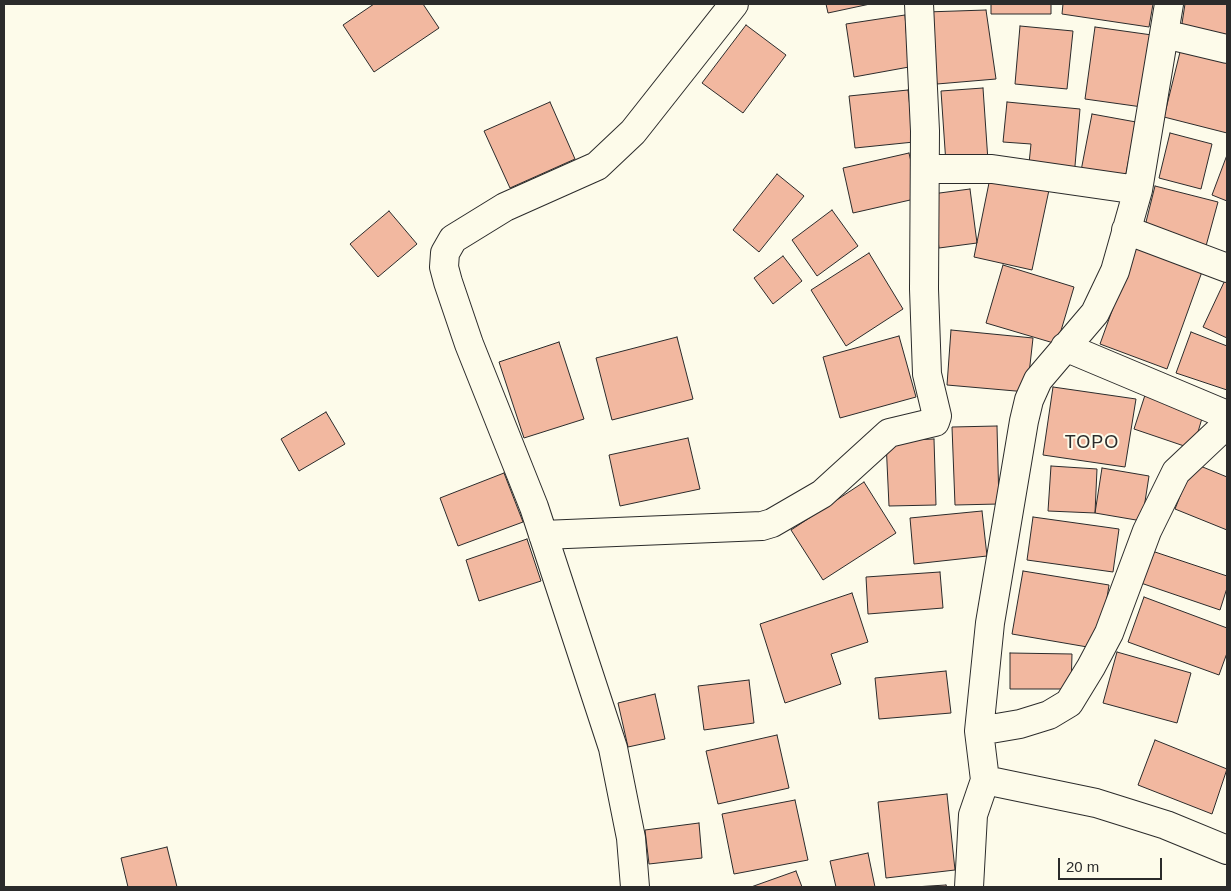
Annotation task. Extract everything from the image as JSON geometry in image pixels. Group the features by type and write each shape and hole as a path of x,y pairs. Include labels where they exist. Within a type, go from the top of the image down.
{"street":[{"path":"635,887 630,838 612,748 543,535 469,344 448,282 444,267 445,254 453,239 505,207 597,166 633,132 734,4"},
{"path":"543,535 767,524 822,494 889,433 935,422 937,416 927,374 924,279 925,131 919,4"},
{"path":"969,887 974,815 985,780 979,731 990,623 1024,421 1029,400 1038,380 1095,313 1115,271 1138,190 1169,4"},
{"path":"1164,34 1227,49"},
{"path":"925,170 992,169 1138,190"},
{"path":"1126,230 1227,268"},
{"path":"1065,347 1227,415"},
{"path":"979,731 1020,724 1039,718 1069,703 1109,633 1146,531 1176,472 1227,424"},
{"path":"985,780 1096,804 1166,825 1227,850"}],"building":[{"path":"374,4 423,4 439,28 374,72 343,25"},
{"path":"826,4 870,4 828,13"},
{"path":"991,4 1051,4 1051,14 991,14"},
{"path":"1063,4 1153,4 1149,27 1062,14"},
{"path":"1185,4 1227,4 1227,39 1181,30"},
{"path":"986,10 996,79 937,84 926,12"},
{"path":"905,15 909,67 854,77 846,24"},
{"path":"746,25 786,55 743,113 702,83"},
{"path":"1020,26 1073,31 1067,89 1015,84"},
{"path":"1095,27 1152,35 1142,107 1085,99"},
{"path":"1182,44 1227,55 1227,133 1164,117"},
{"path":"983,88 988,161 946,164 941,91"},
{"path":"908,90 914,142 855,148 849,96"},
{"path":"550,102 575,159 510,188 484,131"},
{"path":"1007,102 1080,109 1074,177 1028,173 1031,144 1003,142"},
{"path":"1092,114 1136,122 1124,184 1080,176"},
{"path":"1170,133 1212,144 1201,189 1159,178"},
{"path":"909,153 919,198 853,213 843,168"},
{"path":"1227,155 1227,201 1212,195"},
{"path":"777,174 804,196 759,252 733,230"},
{"path":"990,178 1049,190 1032,270 974,257"},
{"path":"1155,186 1218,202 1206,246 1144,230"},
{"path":"970,189 977,243 939,248 932,194"},
{"path":"832,210 858,246 817,276 792,240"},
{"path":"389,211 417,244 378,277 350,244"},
{"path":"1136,244 1203,269 1167,369 1100,344"},
{"path":"869,253 903,309 846,346 811,290"},
{"path":"783,256 802,281 773,304 754,278"},
{"path":"1003,265 1074,287 1057,344 986,323"},
{"path":"1227,279 1227,338 1203,327"},
{"path":"951,330 1033,338 1027,392 947,385"},
{"path":"1191,332 1227,346 1227,390 1176,373"},
{"path":"899,336 916,397 840,418 823,357"},
{"path":"677,337 693,399 612,420 596,358"},
{"path":"559,342 584,419 524,438 499,362"},
{"path":"1053,387 1136,399 1125,467 1043,455"},
{"path":"1147,389 1205,408 1193,449 1134,429"},
{"path":"326,412 345,444 299,471 281,439"},
{"path":"997,426 999,504 955,505 952,427"},
{"path":"688,438 700,489 620,506 609,455"},
{"path":"934,439 936,505 889,506 886,441"},
{"path":"1193,463 1227,477 1227,530 1175,509"},
{"path":"1051,466 1097,469 1095,513 1048,511"},
{"path":"1102,468 1149,476 1142,521 1095,513"},
{"path":"504,473 523,522 458,546 440,498"},
{"path":"864,482 896,533 823,580 791,530"},
{"path":"982,511 987,556 914,564 910,518"},
{"path":"1033,517 1119,529 1113,572 1027,560"},
{"path":"527,539 541,581 479,601 466,560"},
{"path":"1146,549 1227,576 1227,588 1220,610 1135,581"},
{"path":"1023,571 1109,585 1099,649 1012,634"},
{"path":"940,572 943,608 868,614 866,577"},
{"path":"852,593 868,642 831,654 841,684 785,703 760,624"},
{"path":"1144,597 1227,628 1227,653 1219,675 1128,642"},
{"path":"1117,652 1191,673 1177,723 1103,703"},
{"path":"1010,653 1072,654 1071,689 1010,689"},
{"path":"946,671 951,713 879,719 875,678"},
{"path":"749,680 754,723 704,730 698,686"},
{"path":"655,694 665,739 628,747 618,703"},
{"path":"777,735 789,788 718,804 706,751"},
{"path":"1155,740 1227,769 1212,814 1138,785"},
{"path":"947,794 955,870 886,878 878,802"},
{"path":"795,800 808,860 734,874 722,814"},
{"path":"699,823 702,858 649,864 645,830"},
{"path":"167,847 177,887 128,887 121,858"},
{"path":"868,853 875,887 836,887 830,861"},
{"path":"796,871 802,887 751,887"},
{"path":"946,885 947,887 914,887"}],"district":[{"name":"TOPO","path":"1092,443"}]}
